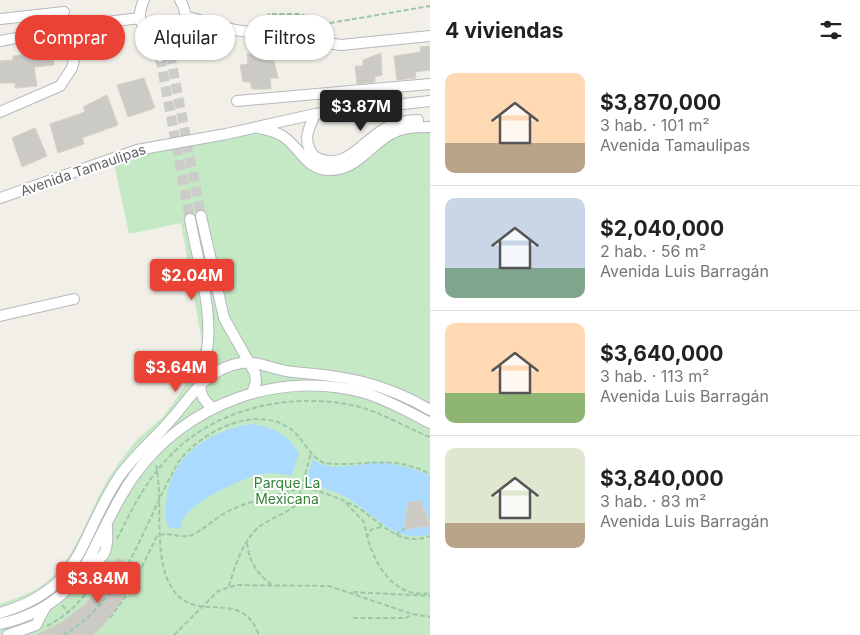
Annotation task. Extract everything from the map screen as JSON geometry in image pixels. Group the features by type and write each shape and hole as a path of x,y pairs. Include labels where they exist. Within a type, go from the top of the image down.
{"street":[{"path":"140,15 140,8 144,0"},
{"path":"180,0 184,6 185,15"},
{"path":"0,19 64,12"},
{"path":"334,45 341,46 430,36"},
{"path":"0,40 15,37"},
{"path":"1,113 60,86 72,68 74,60"},
{"path":"237,101 430,84"},
{"name":"Avenida Tamaulipas","path":"0,198 138,150 315,114 430,101"},
{"path":"315,114 307,133 306,142 314,156 329,162 337,162 348,157 383,129 397,123 430,121"},
{"name":"Avenida Tamaulipas","path":"255,127 273,131 283,136 294,144 308,163 317,168 328,170 339,170 353,164 388,135 399,130 430,127"},
{"path":"201,216 224,318 256,377 252,393"},
{"path":"190,219 208,328 207,352 199,384 202,398 213,408"},
{"path":"0,316 74,299"},
{"path":"8,635 36,626 73,567 120,475 134,457 167,424 199,384 223,369 249,363 290,372 332,374 365,381 395,392 430,410"},
{"path":"0,624 20,618 52,601 71,586 84,569 125,490 153,452 180,429 213,408 252,393 287,387 333,387 378,398 430,423"},
{"path":"0,613 23,606 52,601"}],"path":[{"path":"334,22 430,6"},
{"path":"269,15 303,15"},
{"path":"114,546 137,498 158,470 182,444 199,431 218,421 262,406 289,401 330,402 362,408 430,437"},
{"path":"63,635 84,622 107,597 127,563 176,466 187,451 220,429 250,419 260,418 282,423 298,435 316,459 324,463 388,461 410,466 430,474"},
{"path":"153,452 158,470 160,534 166,573 171,586 186,603 200,607 231,608 241,612 251,620 259,635"},
{"path":"229,586 238,559 260,526 291,509 296,504 310,453"},
{"path":"160,534 180,537 192,534 228,511 294,490 300,486 325,492 356,507 396,535 410,539 430,536"},
{"path":"344,501 360,516 374,560 385,576 399,587 423,596"},
{"path":"367,536 372,530 382,527"},
{"path":"396,535 406,528"},
{"path":"110,618 131,589 157,536 160,534"},
{"path":"247,543 248,552 254,566 273,586"},
{"path":"52,601 69,613 88,591 102,567"},
{"path":"174,635 200,607 218,591 229,586 311,584 350,591 430,595"},
{"path":"350,591 412,614 430,617"},
{"path":"353,618 406,618 412,614"}],"green space":[{"name":"Parque La Mexicana","path":"258,130 278,135 309,167 401,133 430,132 430,635 0,635 0,604 23,596 44,584 64,563 72,552 114,470 135,442 160,419 179,395 193,370 202,342 181,223 129,234 114,163 180,145"}],"water":[{"path":"253,424 267,427 280,433 295,447 299,453 292,476 265,473 241,481 201,502 183,519 181,527 177,529 169,527 166,522 166,505 169,488 174,473 183,460 194,449 221,432"},
{"path":"313,459 320,464 338,467 385,463 414,469 430,476 430,522 421,501 408,502 404,526 407,529 430,525 430,534 418,536 397,532 347,498 330,490 305,483"}],"building":[{"path":"430,46 430,70 415,72 416,78 397,80 394,56 421,52 420,47"},
{"path":"381,53 382,75 375,77 375,82 357,84 355,66 363,66 363,60"},
{"path":"13,56 15,56 15,60 54,60 54,65 34,67 37,86 15,88 15,83 0,83 0,61 13,60"},
{"path":"248,60 274,61 278,78 270,78 271,89 252,89 250,82 243,82 240,65 248,64"},
{"path":"144,78 155,108 128,117 117,85"},
{"path":"107,95 118,125 82,138 84,144 58,153 50,124 85,112 83,107"},
{"path":"35,128 47,156 22,167 12,138"},
{"path":"421,501 430,526 404,529 408,502"},
{"path":"117,558 136,568 125,596 102,627 93,635 36,635 62,622 84,605 97,590"}],"tunnel":[{"path":"161,60 190,219"},
{"path":"171,60 201,216"}]}
